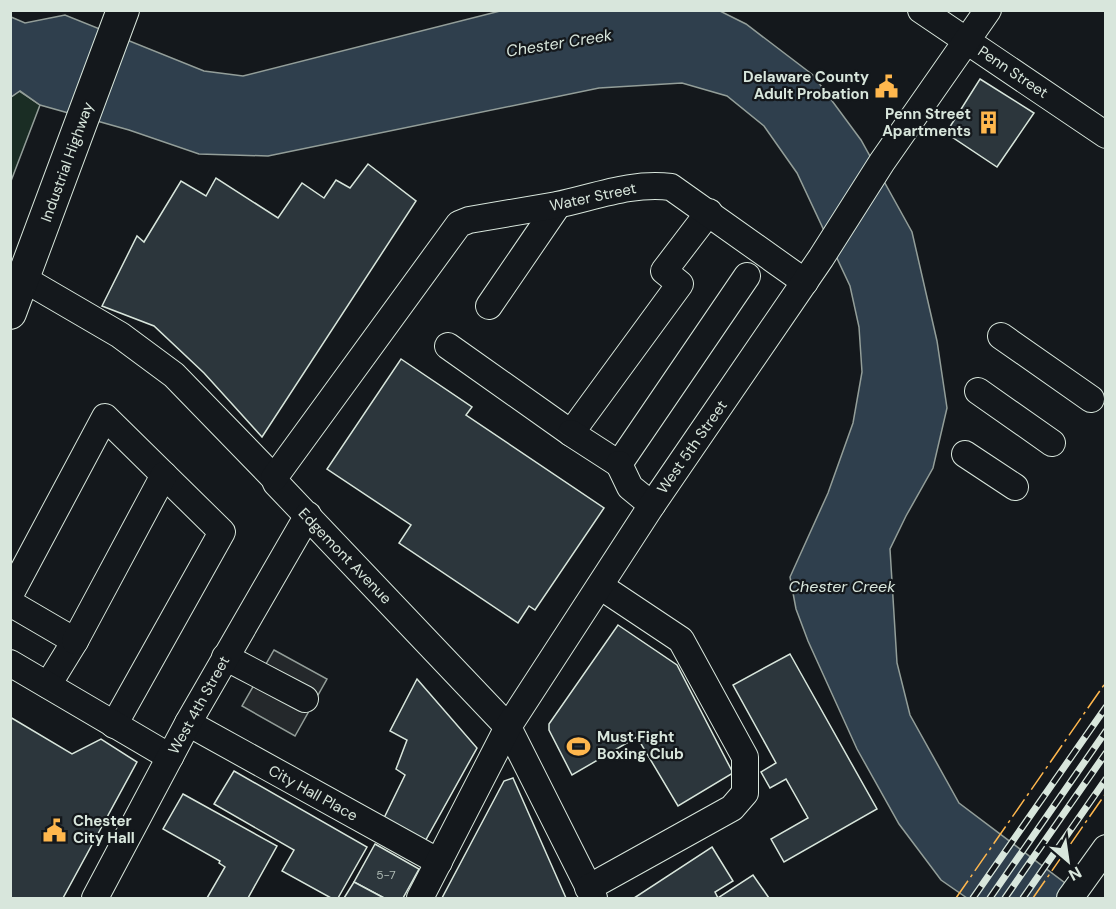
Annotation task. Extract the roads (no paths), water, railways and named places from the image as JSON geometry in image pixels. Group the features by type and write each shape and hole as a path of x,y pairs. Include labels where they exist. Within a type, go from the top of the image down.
{"main road":[{"name":"Industrial Highway","path":"10,313 122,11"}],"street":[{"name":"Penn Street","path":"921,10 1106,135"},
{"name":"West 5th Street","path":"420,898 508,727 652,505 805,282 882,162 988,10"},
{"name":"Water Street","path":"274,478 459,224 469,220 558,205 629,188 655,185 671,187 805,282"},
{"path":"489,306 558,205"},
{"path":"571,433 680,284 664,271 709,212"},
{"path":"619,464 747,276"},
{"name":"Edgemont Avenue","path":"24,279 120,335 174,375 508,727 591,893"},
{"path":"1001,336 1091,399"},
{"path":"448,346 619,464 630,487 652,505"},
{"path":"978,391 1052,444"},
{"path":"10,596 105,417 222,532 114,724"},
{"path":"965,454 1015,487"},
{"path":"48,685 75,641 164,475"},
{"name":"West 4th Street","path":"95,898 188,723 308,515"},
{"path":"591,893 732,808 745,793 745,756 681,640 600,586"},
{"path":"10,603 75,641"},
{"path":"225,657 305,699"},
{"path":"10,663 170,757"},
{"name":"City Hall Place","path":"188,723 439,862"},
{"path":"1070,898 1102,853"}],"water":[{"name":"Chester Creek","path":"500,11 720,11 746,24 813,75 861,140 912,232 937,341 947,408 933,468 890,549 897,663 910,715 959,803 1085,898 967,898 941,880 899,824 857,749 808,641 796,609 790,577 828,493 853,423 862,372 859,327 850,286 797,173 764,126 727,96 682,83 599,88 268,156 199,154 129,130 40,105 20,91 11,97 11,17 25,23 65,15 204,71 243,76"}],"railway":[{"path":"973,898 1106,707"},
{"path":"990,898 1106,731"},
{"path":"1005,898 1106,753"},
{"path":"1023,898 1106,779"}],"place":[{"name":"Delaware County Adult Probation","path":"887,86"},
{"name":"Penn Street Apartments","path":"989,123"},
{"name":"Must Fight Boxing Club","path":"579,746"},
{"name":"Chester City Hall","path":"55,830"}]}
